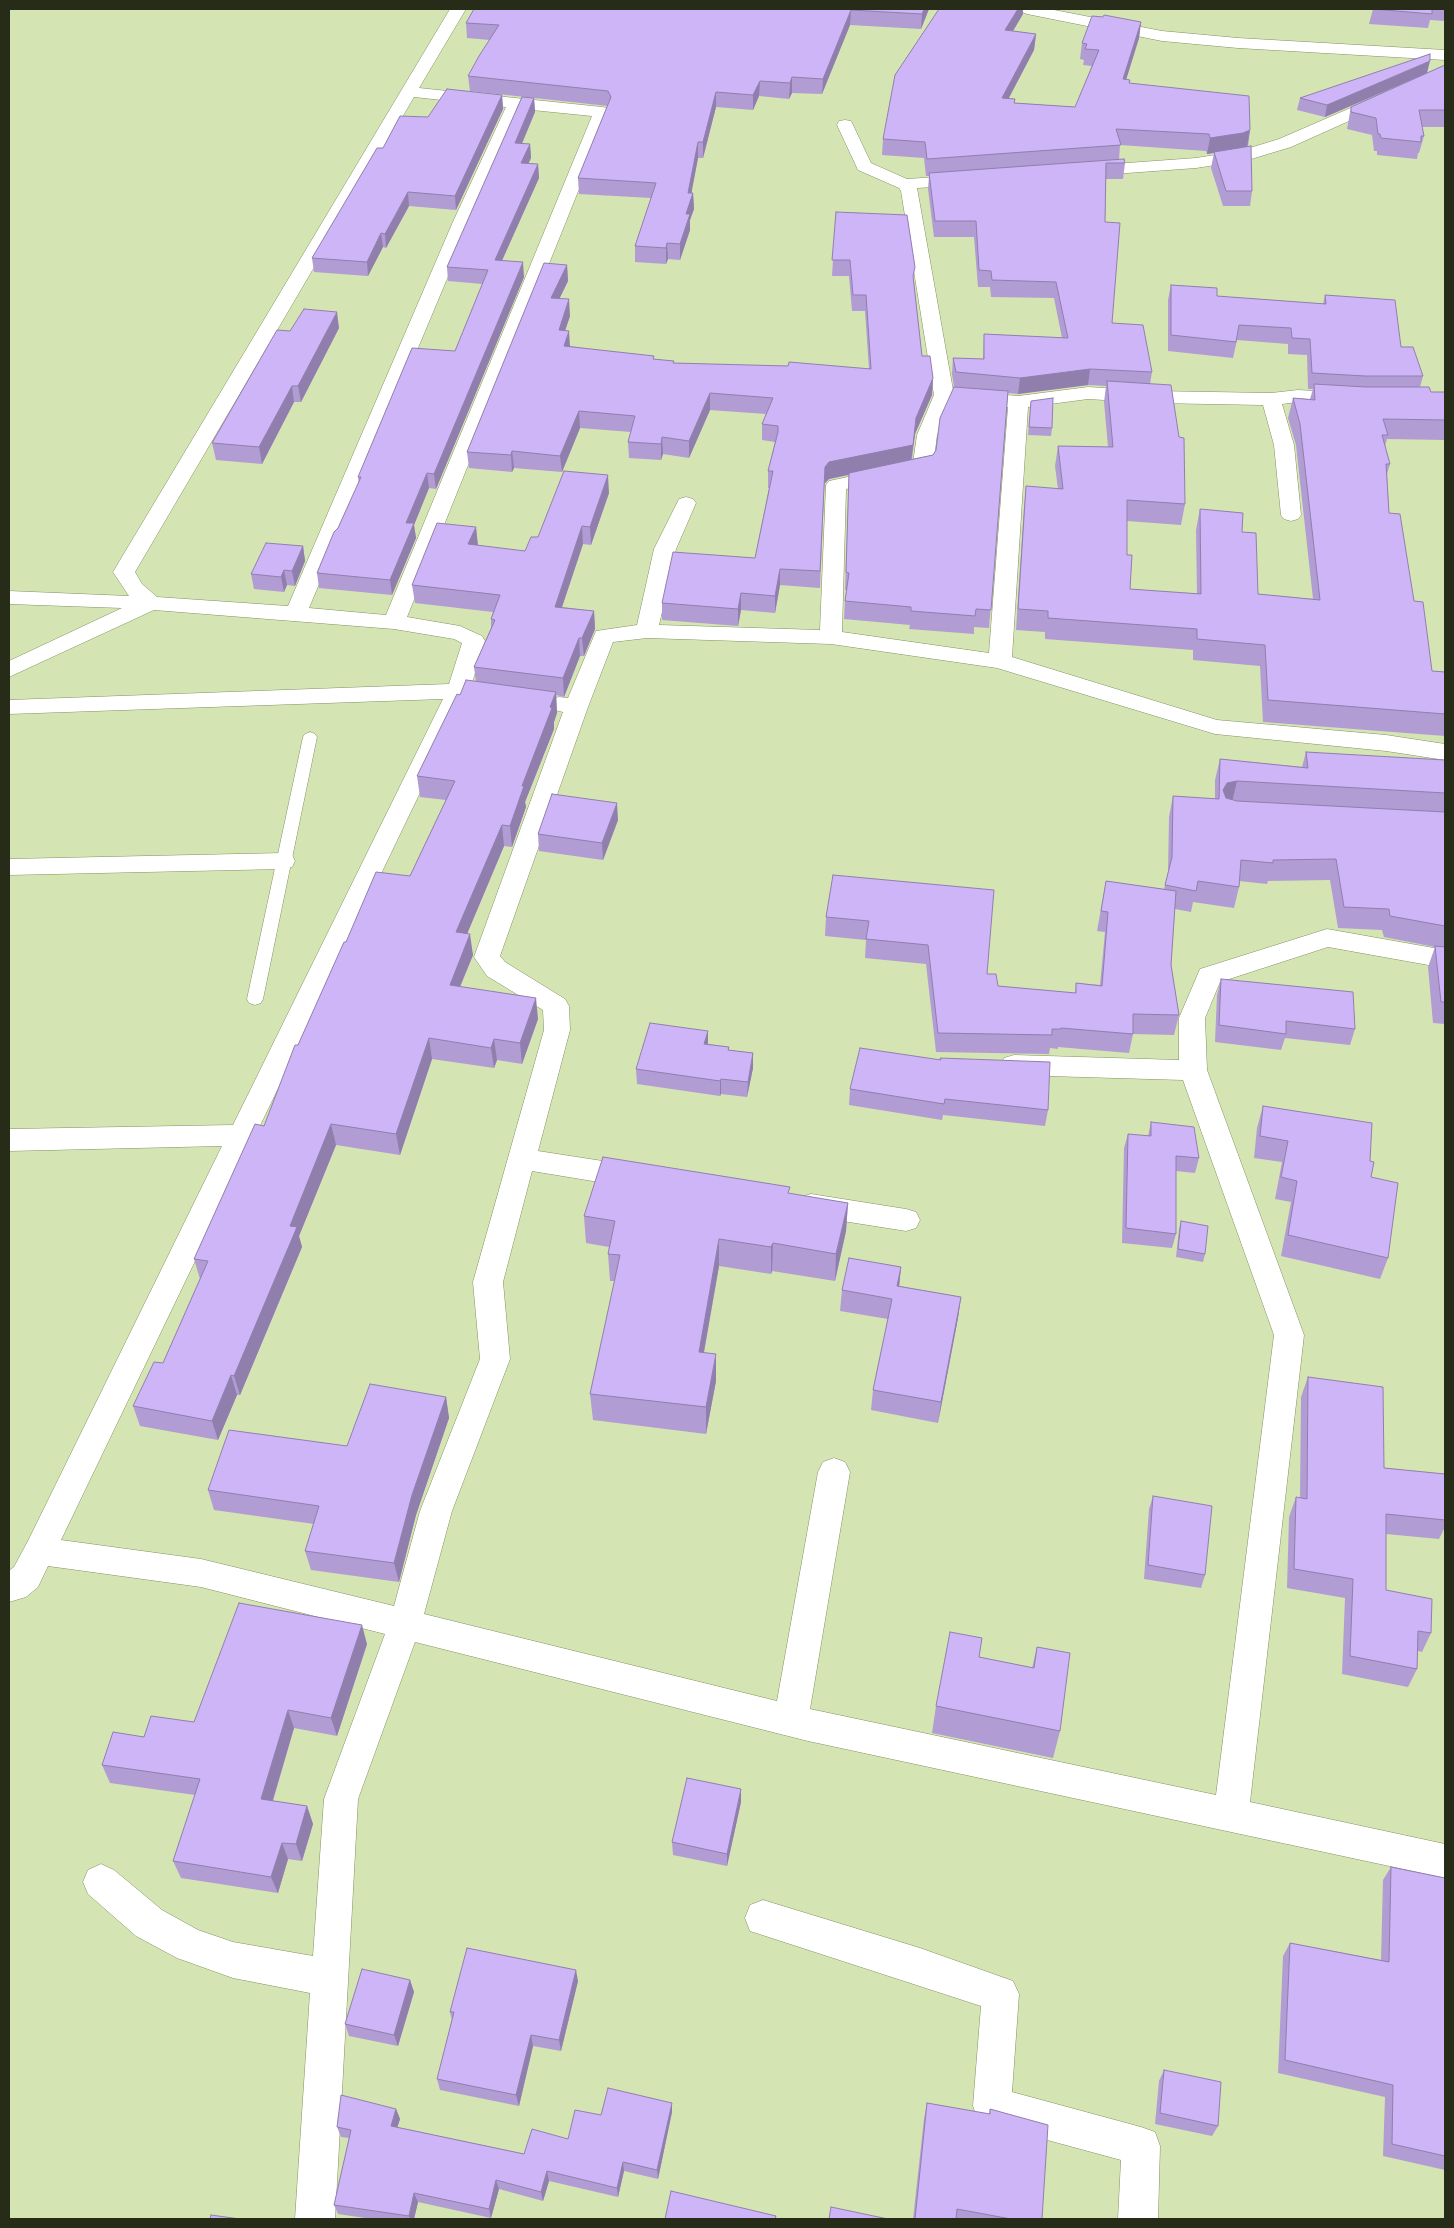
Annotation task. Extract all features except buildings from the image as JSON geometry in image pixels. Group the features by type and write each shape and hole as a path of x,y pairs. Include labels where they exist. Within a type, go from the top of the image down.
{"street":[{"path":"151,603 133,588 124,572 458,9"},
{"path":"1027,9 1162,36 1238,43 1445,55"},
{"path":"1070,172 1196,163 1242,156 1285,143 1445,72"},
{"path":"394,622 602,112 408,92"},
{"path":"296,613 461,224 517,102"},
{"path":"845,124 864,166 905,184 982,178"},
{"path":"831,637 836,485 923,467 927,435 944,395 910,191 905,184"},
{"path":"944,395 1018,402 1088,393 1153,398 1271,399 1298,396 1370,400"},
{"path":"1271,399 1284,445 1291,515"},
{"path":"1000,661 1018,402"},
{"path":"647,630 665,549 686,503"},
{"path":"9,597 151,603 394,622 460,633 474,641 458,692 39,1552 26,1576 14,1587 9,1587"},
{"path":"9,670 151,603"},
{"path":"315,2219 340,1799 405,1624 436,1511 495,1359 488,1282 557,1030 556,1006 496,969 487,957 576,707 604,636 647,630 831,637 1000,661 1215,727 1386,743 1445,752"},
{"path":"9,707 458,692 497,696"},
{"path":"537,702 576,707"},
{"path":"9,867 283,860"},
{"path":"1231,1815 1289,1335 1193,1070 1192,1018 1209,976 1327,938 1445,959"},
{"path":"990,1065 1193,1070"},
{"path":"9,1140 242,1135"},
{"path":"522,1159 660,1181"},
{"path":"788,1201 906,1220"},
{"path":"791,1721 834,1472"},
{"path":"39,1552 201,1574 791,1721 1445,1861"},
{"path":"101,1882 149,1923 190,1945 233,1960 330,1978"},
{"path":"763,1918 920,1966 1000,1994 992,2106 1141,2146 1138,2219"}],"lane":[{"path":"255,1000 310,737"}]}
